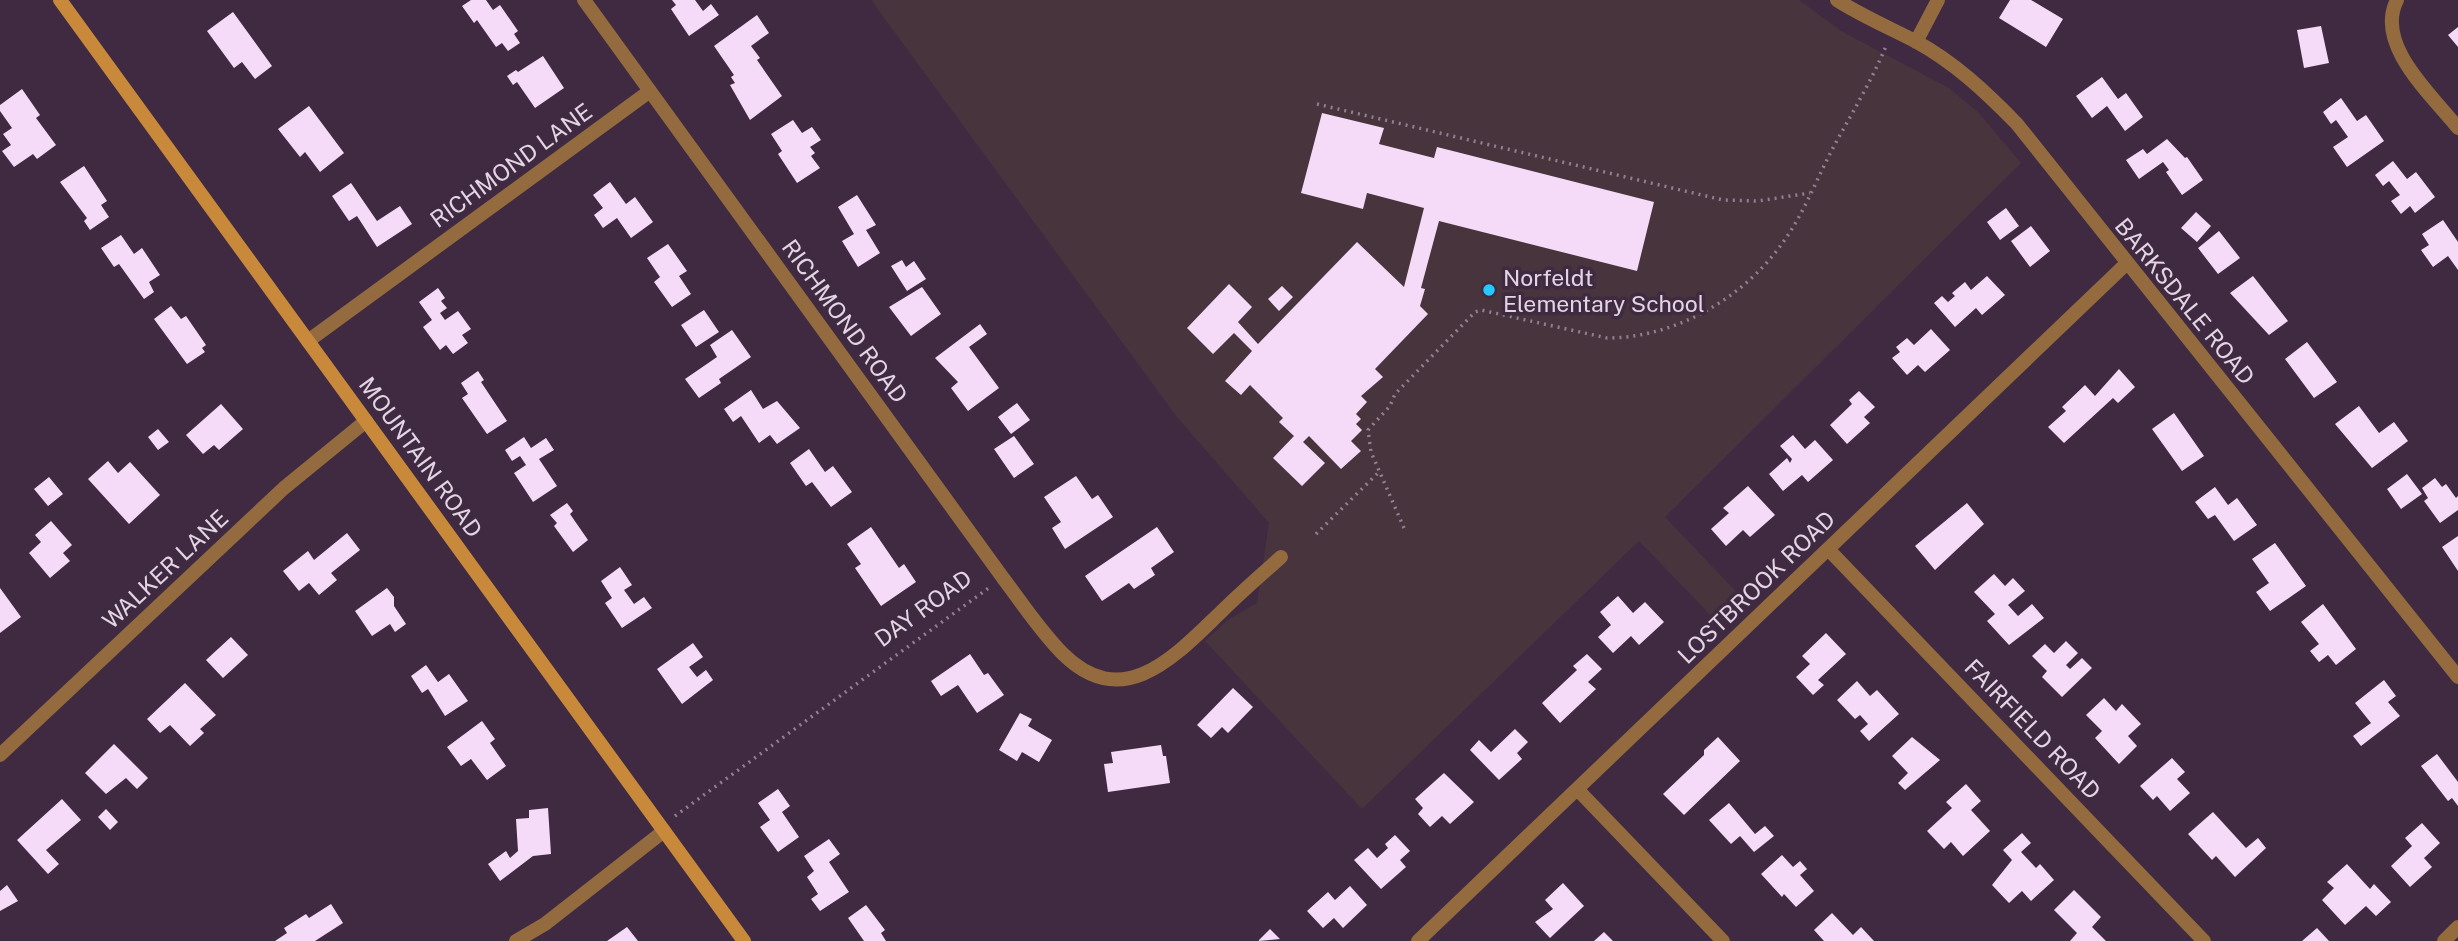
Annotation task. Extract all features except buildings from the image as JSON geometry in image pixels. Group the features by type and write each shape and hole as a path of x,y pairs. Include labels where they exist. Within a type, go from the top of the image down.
{"main road":[{"name":"MOUNTAIN ROAD","path":"60,0 744,941"}],"street":[{"path":"584,0 650,92"},
{"name":"BARKSDALE ROAD","path":"1837,0 1916,42 1970,78 2017,124 2458,677"},
{"path":"1916,42 1938,0"},
{"path":"2397,0 2391,19 2394,40 2407,63 2458,128"},
{"name":"RICHMOND LANE","path":"309,341 650,92"},
{"name":"RICHMOND ROAD","path":"650,92 1003,578"},
{"name":"LOSTBROOK ROAD","path":"1418,941 2126,264"},
{"name":"WALKER LANE","path":"0,755 285,488 366,421"},
{"name":"FAIRFIELD ROAD","path":"1828,549 2204,941"},
{"name":"DAY ROAD","path":"1003,578 1064,654 1088,672 1128,679 1151,671 1172,659 1281,557"},
{"path":"1578,790 1723,941"},
{"path":"516,941 545,924 664,831"},
{"path":"2444,941 2458,927"}],"path":[{"path":"1404,528 1369,444 1369,427 1390,406 1395,394 1475,312 1482,310 1607,338 1625,338 1672,327 1713,307 1765,265 1782,244 1887,44"},
{"path":"1317,104 1723,200 1758,201 1810,193"},
{"path":"1316,534 1380,471"},
{"name":"DAY ROAD","path":"675,816 1003,578"}],"shaded area":[{"name":"Norfeldt Elementary School","path":"871,0 1799,0 1841,31 1949,88 1979,113 2021,163 1665,517 1745,601 1719,624 1639,541 1362,809 1205,641 1229,619 1257,603 1269,523 1177,417"}],"place":[{"name":"Norfeldt Elementary School","path":"1489,290"}]}
